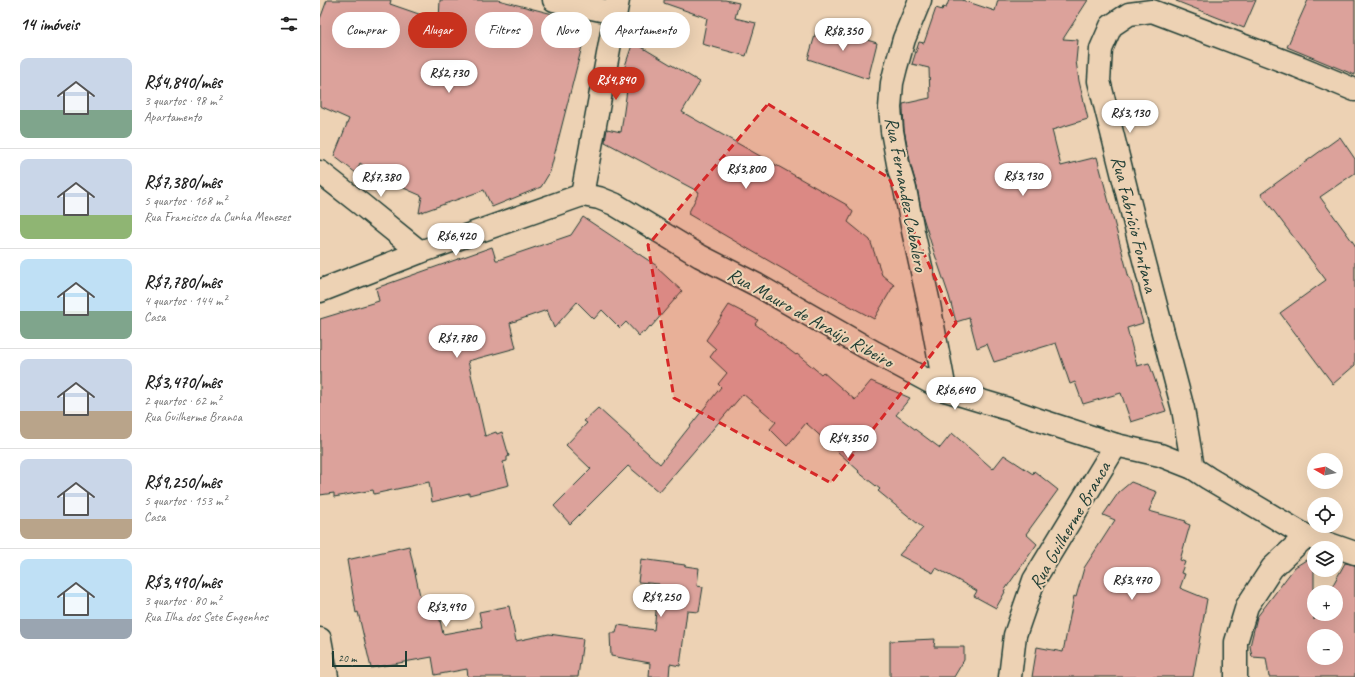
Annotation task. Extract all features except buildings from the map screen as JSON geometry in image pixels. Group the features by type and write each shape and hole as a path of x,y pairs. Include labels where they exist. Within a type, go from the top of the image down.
{"street":[{"path":"320,291 420,252 582,195 616,7 554,0"},
{"name":"Rua Fernandez Cabalero","path":"920,0 904,39 896,67 892,83 890,108 895,149 928,299 945,390"},
{"name":"Rua Fabrício Fontana","path":"1193,468 1183,409 1099,81 1100,49 1111,26 1129,14 1152,11 1297,66 1355,90"},
{"path":"320,172 420,252"},
{"name":"Rua Mauro de Araújo Ribeiro","path":"582,195 599,198 614,204 700,256 757,285 838,332 945,390 1008,409 1116,445 1160,455 1193,468 1306,536 1355,553"},
{"name":"Rua Guilherme Branca","path":"1010,677 1015,636 1034,580 1116,445"},
{"path":"1236,677 1236,642 1247,606 1272,568 1306,536"},
{"path":"320,638 327,677"}],"highlighted area":[{"path":"768,104 889,178 956,323 831,483 674,398 648,245"}]}
